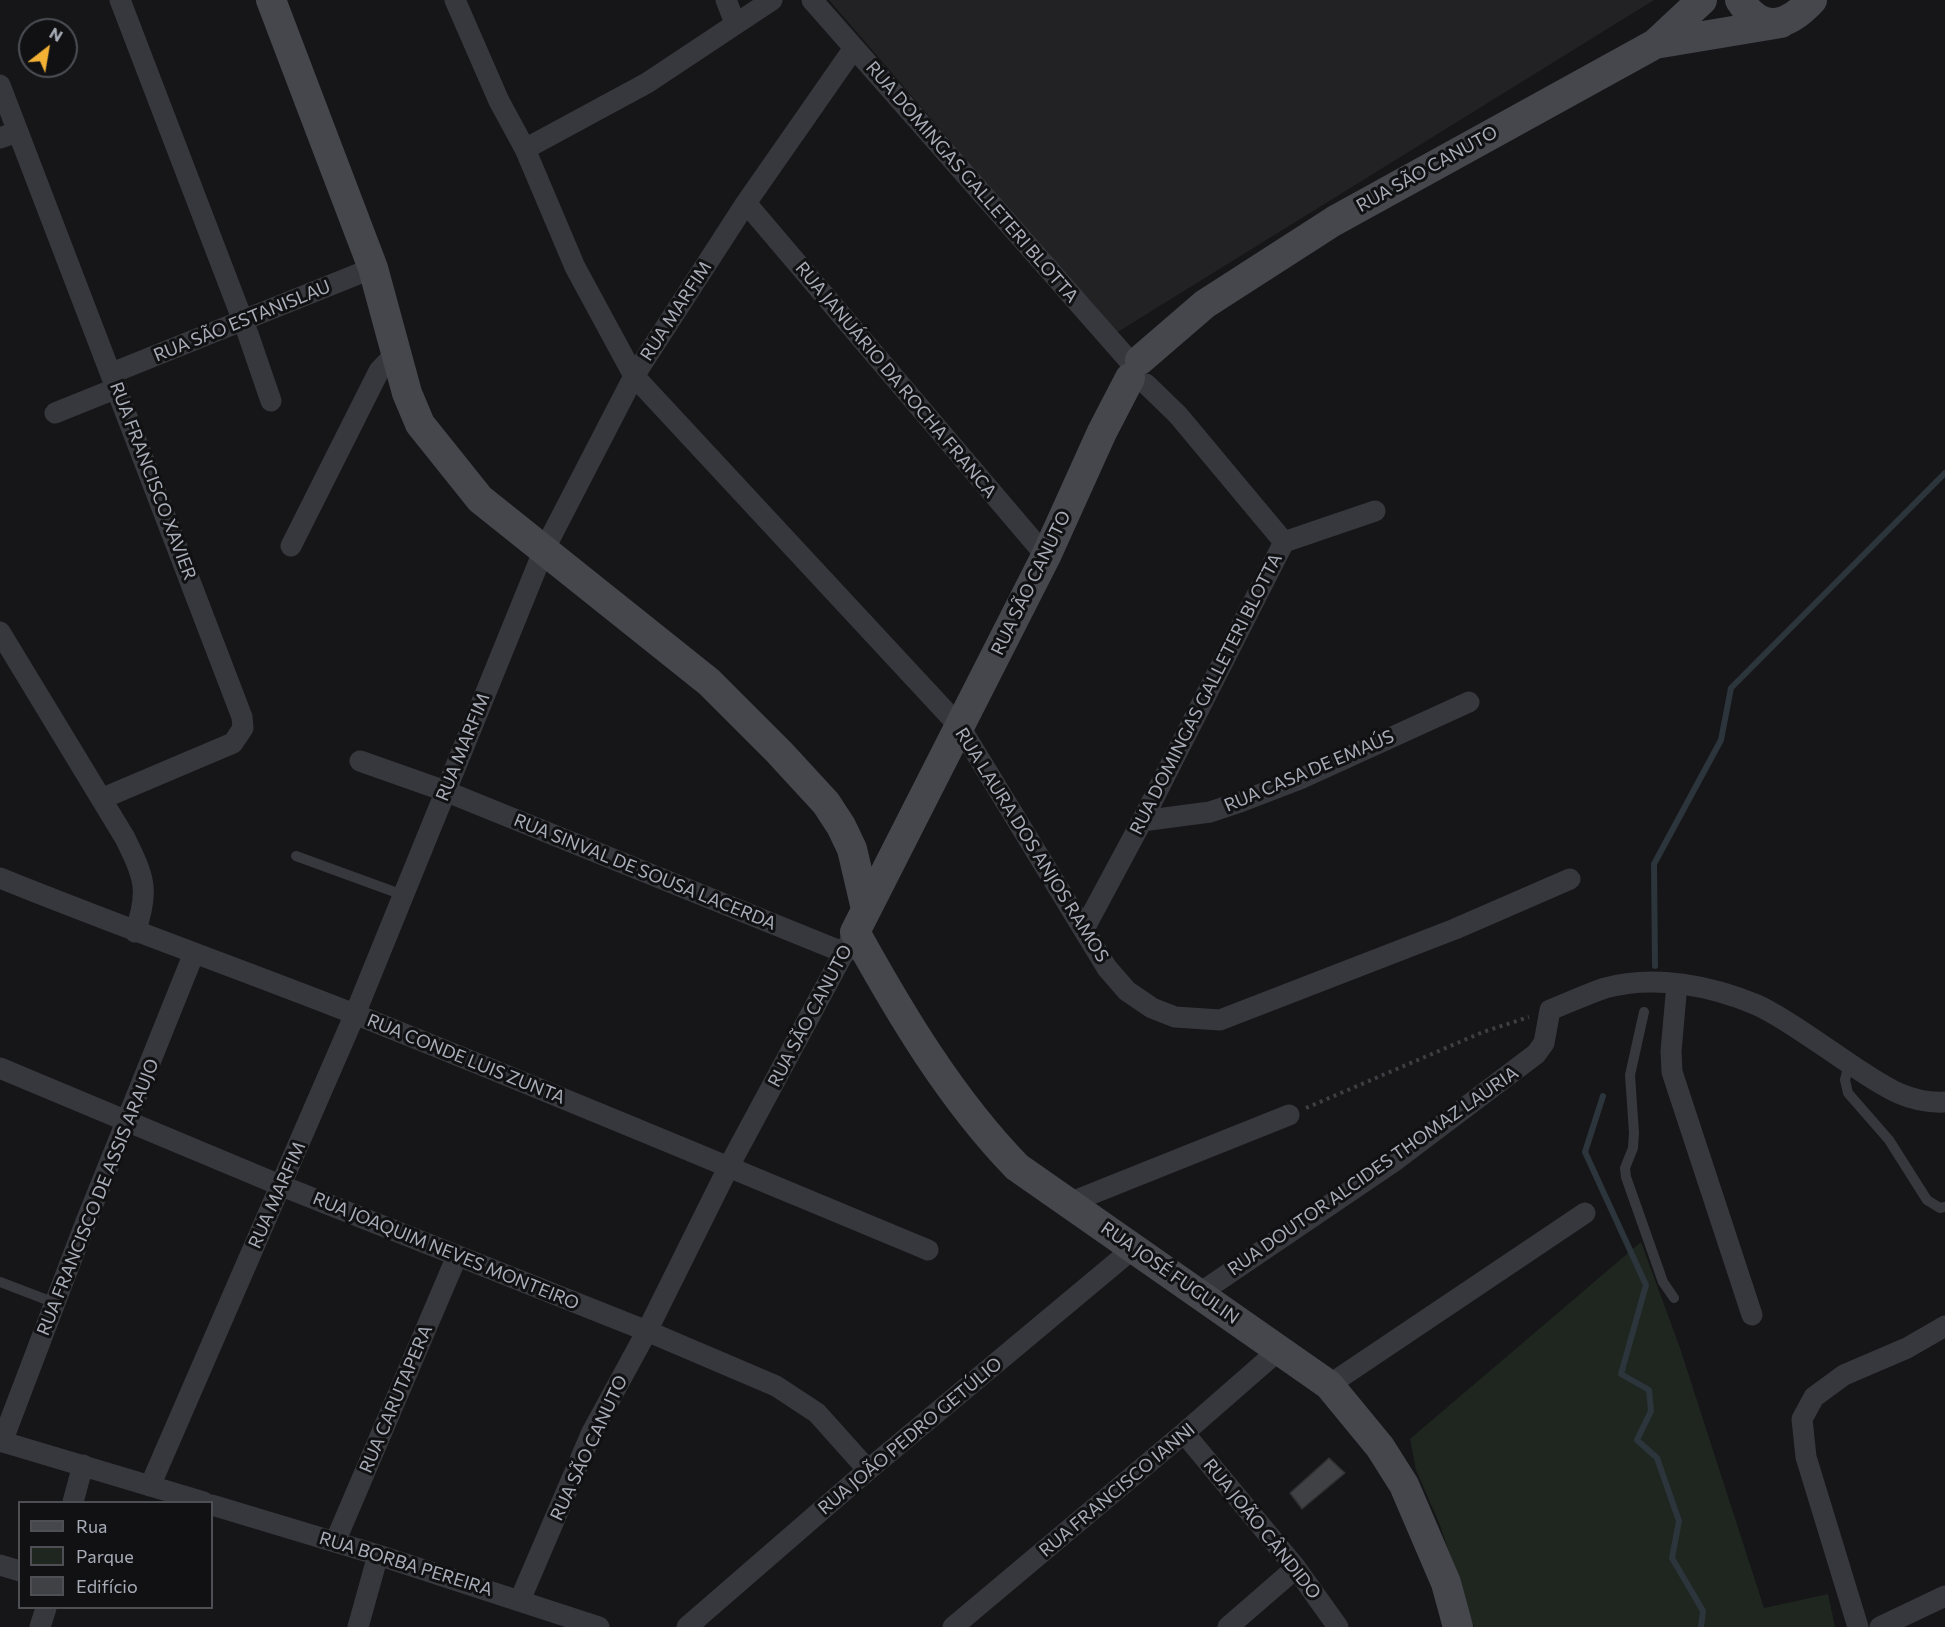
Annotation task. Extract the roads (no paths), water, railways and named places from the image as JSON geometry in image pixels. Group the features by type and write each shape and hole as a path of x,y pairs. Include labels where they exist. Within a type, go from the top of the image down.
{"street":[{"path":"120,0 242,321 270,401"},
{"name":"RUA JOSÉ FUGULIN","path":"271,0 373,268 407,393 420,424 480,500 710,682 742,712 826,803 852,849 855,932 932,1059 987,1136 1017,1167 1135,1247 1329,1385 1380,1447 1404,1485 1446,1583 1458,1627"},
{"name":"RUA LAURA DOS ANJOS RAMOS","path":"455,0 499,101 525,149 575,267 634,376 960,727 1107,968 1126,991 1152,1008 1175,1017 1220,1020 1455,929 1570,879"},
{"path":"726,0 735,23"},
{"path":"525,149 647,82 772,0"},
{"name":"RUA DOMINGAS GALLETERI BLOTTA","path":"812,0 1143,374 1284,542 1142,821 1084,929"},
{"name":"RUA SÃO CANUTO","path":"520,1600 592,1432 960,727 1046,556 1102,432 1143,374 1205,304 1334,221 1655,44 1701,0"},
{"path":"1740,0 1747,12 1763,21 1781,23 1798,16 1810,1"},
{"name":"RUA SÃO CANUTO","path":"1655,44 1781,23"},
{"name":"RUA MARFIM","path":"150,1486 187,1396 282,1186 355,1014 543,552 634,376 746,203 854,48"},
{"name":"RUA FRANCISCO XAVIER","path":"0,85 9,135 115,381 242,717 243,728 233,742 100,799"},
{"name":"RUA JANUÁRIO DA ROCHA FRANCA","path":"746,203 1046,556"},
{"name":"RUA SÃO ESTANISLAU","path":"55,413 115,381 242,321 373,268"},
{"path":"291,546 379,371 396,353"},
{"path":"1284,542 1375,511"},
{"path":"0,632 141,871 145,896 135,932"},
{"name":"RUA CASA DE EMAÚS","path":"1142,821 1210,812 1240,802 1300,779 1469,702"},
{"name":"RUA SINVAL DE SOUSA LACERDA","path":"360,761 855,932"},
{"name":"RUA CONDE LUIS ZUNTA","path":"0,878 135,932 355,1014 729,1166 928,1250"},
{"name":"RUA FRANCISCO DE ASSIS ARAUJO","path":"1,1441 194,953"},
{"name":"RUA DOUTOR ALCIDES THOMAZ LAURIA","path":"1200,1293 1393,1162 1536,1054 1544,1043 1550,1010 1607,988 1645,982 1677,984"},
{"path":"1752,1315 1672,1072 1671,1051 1677,984 1723,994 1759,1006 1899,1095 1920,1101 1945,1102"},
{"name":"RUA JOAQUIM NEVES MONTEIRO","path":"0,1068 282,1186 647,1330 790,1393 818,1413 868,1470"},
{"path":"1069,1203 1289,1115"},
{"path":"1329,1385 1585,1213"},
{"name":"RUA JOÃO PEDRO GETÚLIO","path":"687,1627 868,1470 1135,1247"},
{"name":"RUA CARUTAPERA","path":"335,1542 457,1256"},
{"path":"1858,1627 1806,1458 1802,1419 1814,1397 1844,1375 1907,1348 1945,1326"},
{"name":"RUA FRANCISCO IANNI","path":"953,1627 1279,1350"},
{"name":"RUA JOÃO CÂNDIDO","path":"1184,1433 1296,1568 1338,1627"},
{"path":"1,1441 198,1501"},
{"path":"74,1501 83,1465"},
{"name":"RUA BORBA PEREIRA","path":"213,1505 520,1600 565,1622 599,1627"},
{"path":"358,1627 378,1555"},
{"path":"0,1565 18,1570"},
{"path":"1228,1627 1296,1568"},
{"path":"1880,1627 1945,1596"},
{"path":"40,1627 46,1609"}],"lane":[{"path":"296,856 403,895"},
{"path":"1644,1012 1630,1075 1634,1133 1633,1148 1625,1168 1626,1177 1663,1282 1674,1298"},
{"path":"1849,1064 1845,1080 1848,1093 1889,1140 1927,1200 1940,1208 1945,1207"},
{"path":"0,1282 55,1303"}],"waterway":[{"path":"1655,966 1654,864 1721,740 1731,688 1945,473"},
{"path":"1603,1096 1585,1152 1646,1285 1621,1374 1649,1390 1651,1411 1637,1440 1657,1458 1679,1521 1672,1558 1703,1611 1701,1627"}]}
